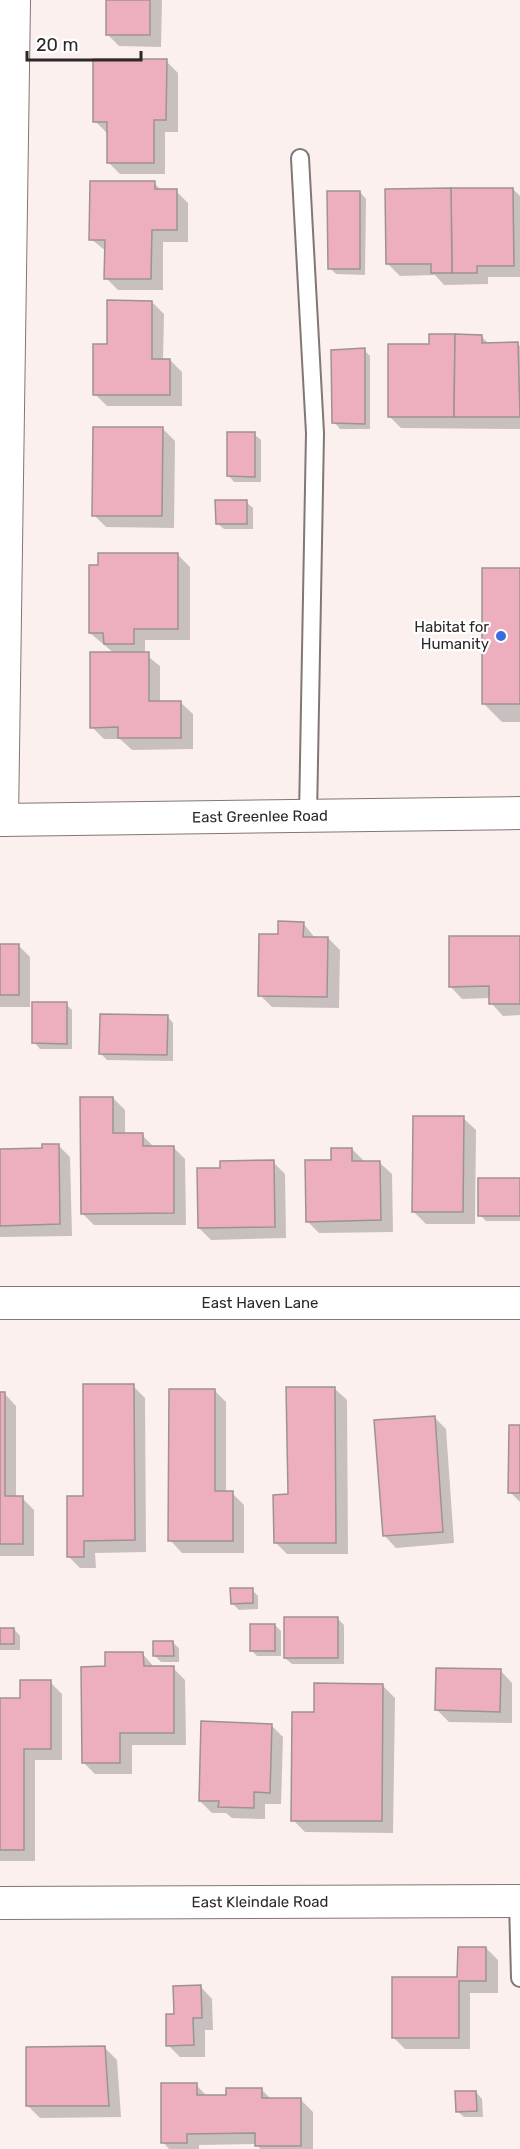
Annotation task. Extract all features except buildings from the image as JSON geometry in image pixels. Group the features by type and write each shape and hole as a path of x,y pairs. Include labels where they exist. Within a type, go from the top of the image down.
{"street":[{"path":"1,820 14,0"},
{"name":"East Greenlee Road","path":"1,820 520,813"},
{"name":"East Haven Lane","path":"0,1302 520,1302"},
{"name":"East Kleindale Road","path":"0,1903 519,1901"}],"lane":[{"path":"300,158 315,433 308,816"},
{"path":"519,1901 520,1977"}],"place":[{"name":"Habitat for Humanity","path":"501,636"}]}
